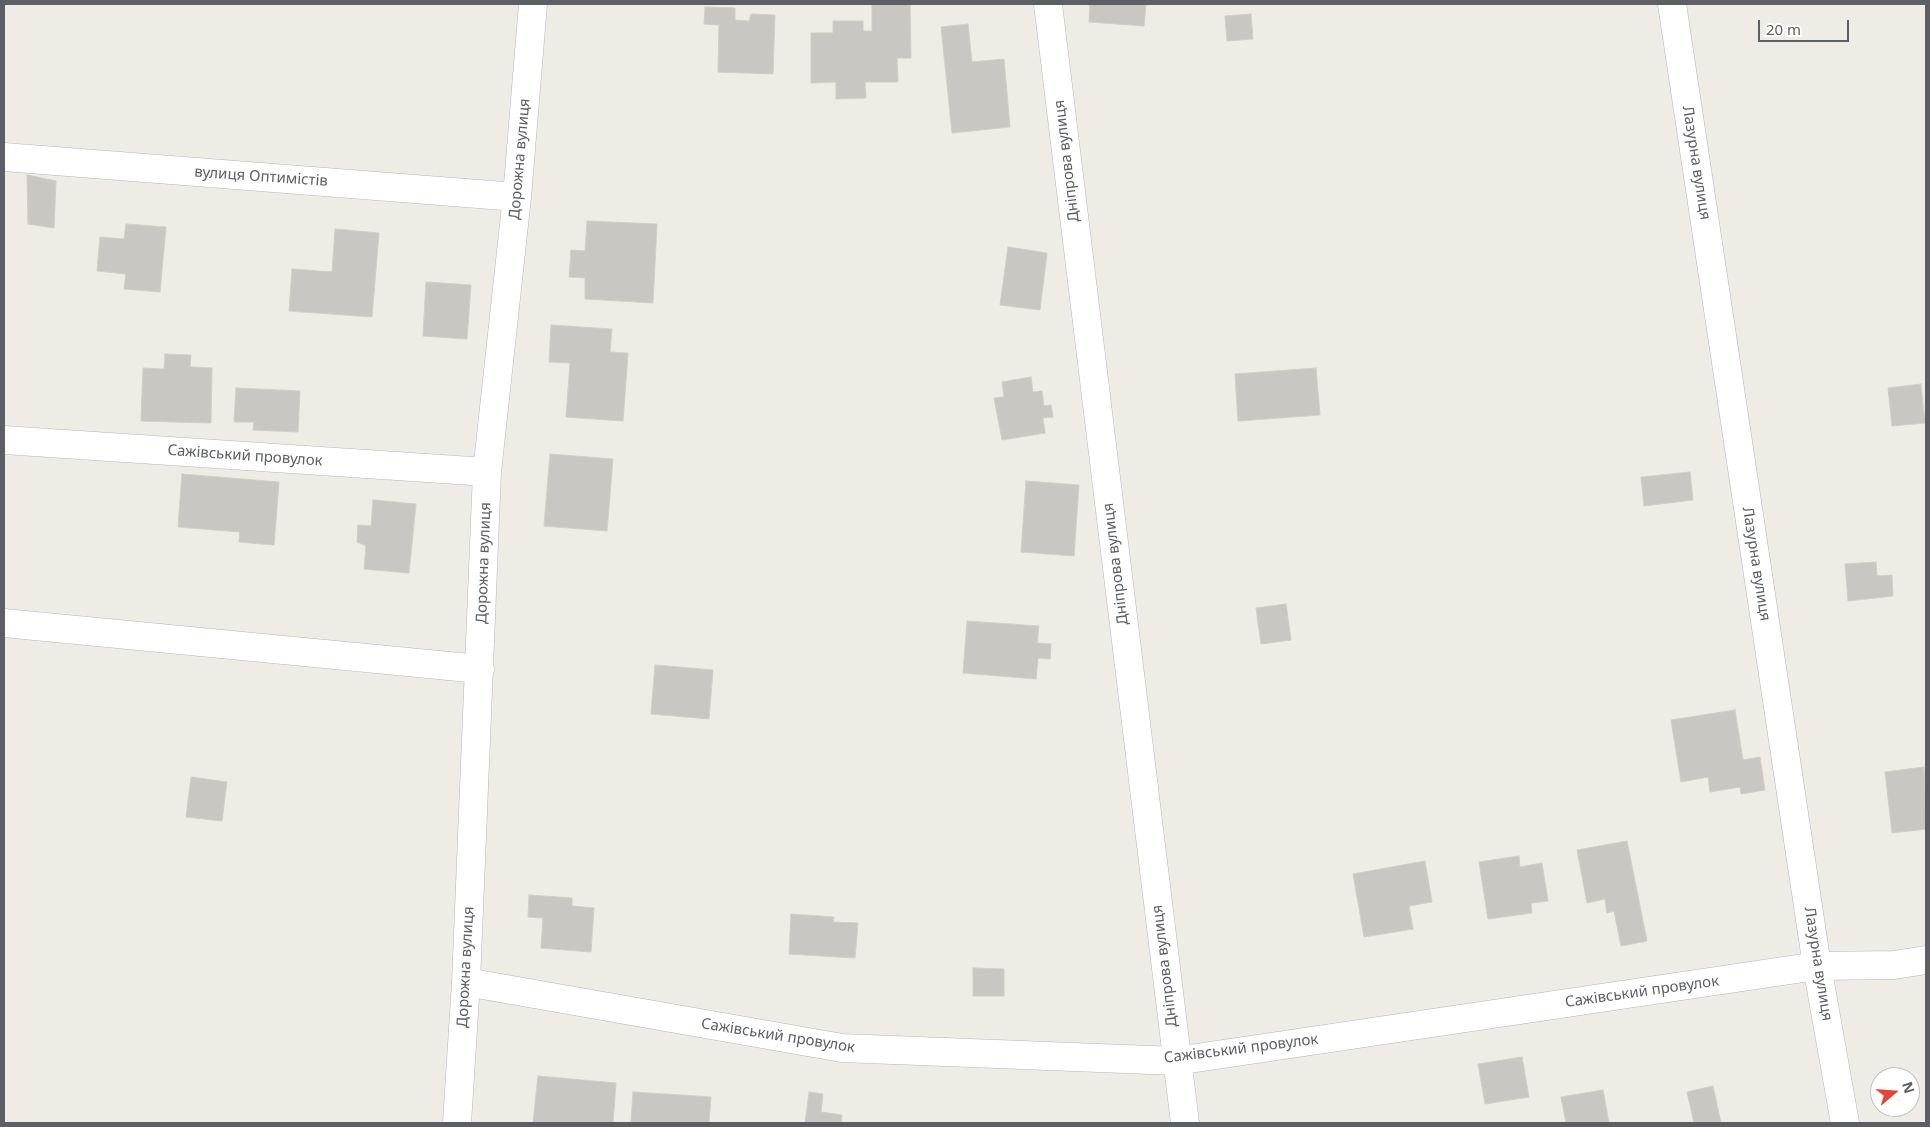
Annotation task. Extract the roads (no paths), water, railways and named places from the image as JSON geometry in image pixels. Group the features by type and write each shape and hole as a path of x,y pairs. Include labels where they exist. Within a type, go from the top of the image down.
{"street":[{"name":"Дорожна вулиця","path":"457,1123 466,982 487,472 517,197 532,4"},
{"name":"Дніпрова вулиця","path":"1048,4 1184,1123"},
{"name":"Лазурна вулиця","path":"1672,4 1817,966 1845,1123"},
{"name":"вулиця Оптимістів","path":"4,157 517,197"},
{"name":"Сажівський провулок","path":"4,440 487,472"},
{"path":"4,623 480,669"},
{"name":"Сажівський провулок","path":"466,982 842,1048 1176,1061 1817,966 1894,965 1926,960"}]}
